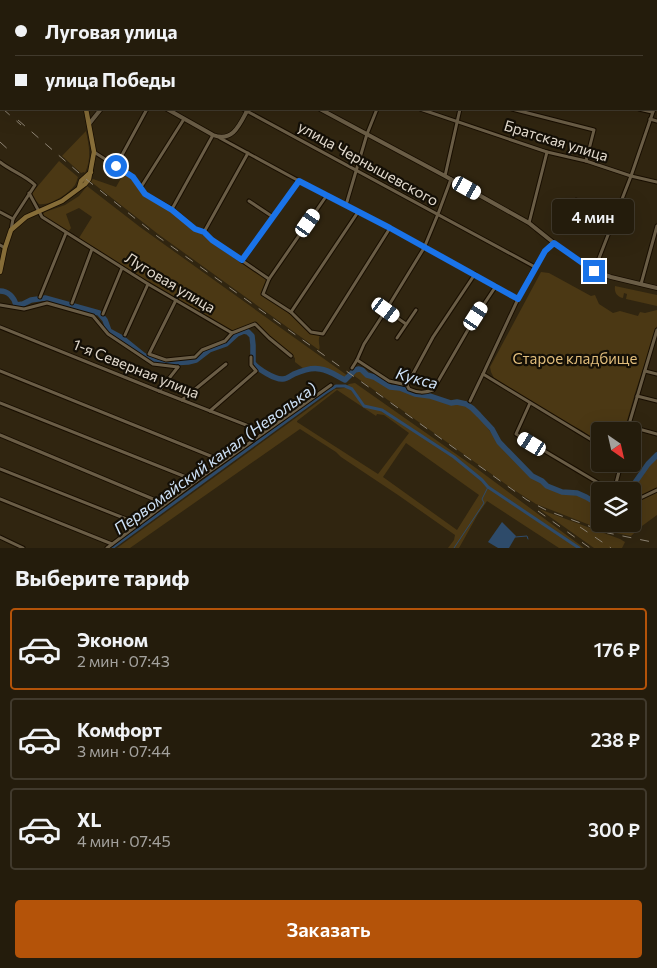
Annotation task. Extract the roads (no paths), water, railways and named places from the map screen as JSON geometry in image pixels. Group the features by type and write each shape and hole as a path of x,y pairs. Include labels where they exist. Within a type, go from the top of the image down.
{"main road":[{"path":"0,272 2,246 11,230 26,217 62,201 89,179 94,152 86,110"}],"street":[{"path":"89,124 100,110"},
{"path":"116,166 146,110"},
{"path":"169,110 475,274 518,299"},
{"path":"220,138 227,137 233,133 238,127 246,110"},
{"name":"улица Чернышевского","path":"248,110 535,267"},
{"path":"322,110 451,179 529,224 594,271 657,288"},
{"path":"346,205 367,134 377,110"},
{"name":"Братская улица","path":"423,110 547,152 586,161 631,176 657,182"},
{"path":"445,176 460,110"},
{"path":"516,110 594,130 586,161"},
{"path":"594,271 631,176 653,110"},
{"path":"141,187 184,118"},
{"path":"650,119 657,121"},
{"path":"172,210 213,135"},
{"path":"94,152 133,177 145,194 172,210 195,229 204,232 212,240 269,280"},
{"path":"529,224 547,152"},
{"path":"204,232 248,153"},
{"path":"0,162 35,184 13,219 11,230"},
{"path":"352,368 364,344 424,248 451,179"},
{"path":"242,260 299,181"},
{"path":"29,193 38,211"},
{"path":"327,195 269,280 263,294 290,312 311,332 323,334 390,228"},
{"path":"568,218 573,202 576,200 616,215"},
{"path":"249,201 273,217"},
{"name":"Луговая улица","path":"38,211 42,217 66,233 232,333"},
{"path":"0,212 13,219"},
{"path":"290,312 358,212"},
{"path":"641,284 657,226"},
{"path":"40,297 66,233"},
{"path":"470,401 535,267 545,251 554,243"},
{"path":"72,303 92,249"},
{"path":"103,314 122,268"},
{"path":"406,385 434,337 475,274"},
{"path":"125,335 148,284"},
{"path":"357,360 389,382 406,385 415,392 424,393 433,390 476,316 496,286"},
{"path":"176,300 149,354 166,360 195,357 202,350 225,341 232,333 255,324 291,356"},
{"path":"0,304 24,309 47,303 93,316 108,334 153,364 178,367 159,391"},
{"path":"386,310 406,324"},
{"path":"397,338 416,310"},
{"name":"1-я Северная улица","path":"0,327 264,432"},
{"path":"629,422 657,330"},
{"path":"210,411 256,371 251,365 251,357"},
{"path":"182,400 226,364"},
{"path":"0,371 224,461"},
{"path":"645,371 657,374"},
{"path":"483,374 591,440"},
{"path":"107,548 196,481 331,385"},
{"path":"637,396 657,401"},
{"path":"0,403 196,481"},
{"path":"530,403 516,434 598,482"},
{"path":"641,430 657,434"},
{"path":"0,435 166,504"},
{"path":"0,469 139,524"},
{"path":"641,498 657,490"},
{"path":"0,499 112,544"},
{"path":"0,537 23,548"}],"water":[{"path":"502,522 516,536 509,548 498,548 488,542"}],"waterway":[{"name":"Кукса","path":"0,291 10,295 16,305 45,298 99,313 105,320 109,331 156,362 170,363 196,360 209,350 226,344 237,334 244,331 252,336 253,363 276,378 284,379 303,371 317,369 330,372 345,380 355,370 359,369 390,387 400,388 415,394 430,396 451,403 466,404 492,429 499,442 532,476 547,486 562,492 577,493 591,500"},
{"name":"Первомайский канал (Неволька)","path":"112,548 336,386 345,386 352,389 364,406 382,410 454,457 488,487 579,548"},
{"name":"Кукса","path":"635,482 657,455"},
{"path":"454,548 484,503 482,499 488,487"},
{"path":"515,537 527,536 528,539"}],"railway":[{"path":"4,110 21,125"},
{"path":"18,120 86,179 157,236 527,500 548,511 608,533 657,543"},
{"path":"0,142 12,153"},
{"path":"538,511 590,548"},
{"path":"580,527 611,548"}],"park label":[{"name":"Старое кладбище","path":"575,359"}]}
